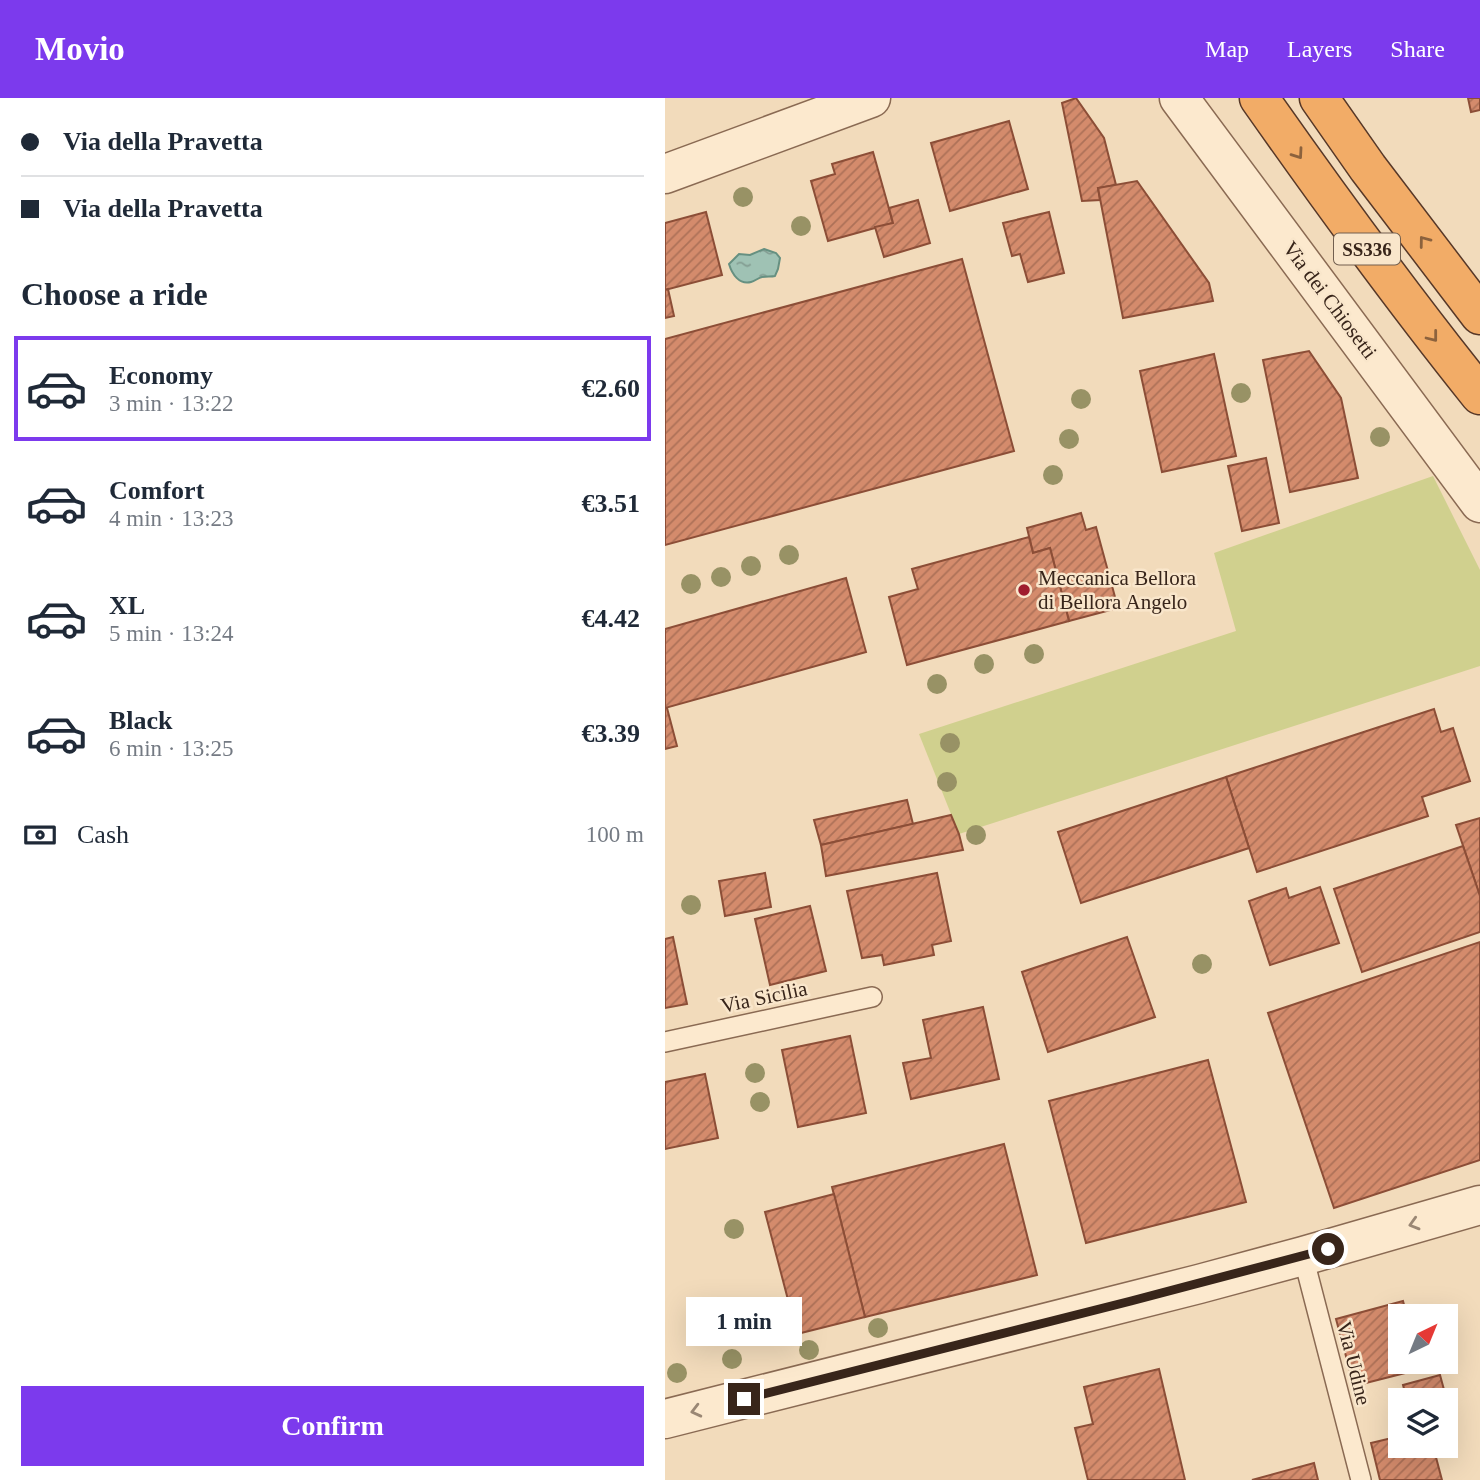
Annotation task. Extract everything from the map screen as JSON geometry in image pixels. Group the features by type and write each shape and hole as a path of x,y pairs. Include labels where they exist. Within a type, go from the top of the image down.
{"highway":[{"name":"SS336","path":"1259,98 1336,208 1480,395"},
{"name":"SS336","path":"1319,98 1480,315"}],"street":[{"path":"665,174 871,98"},
{"name":"Via dei Chiosetti","path":"1179,98 1480,503"},
{"path":"665,1419 1136,1300 1480,1206"}],"lane":[{"name":"Via Sicilia","path":"665,1042 872,997"},
{"name":"Via Udine","path":"1303,1256 1361,1480"}],"green space":[{"path":"1433,476 1480,570 1480,666 959,834 919,734 1236,631 1214,553"}],"water":[{"path":"764,249 776,253 780,258 775,276 762,277 752,282 743,282 737,278 729,264 739,254 750,255"}],"building":[{"path":"1076,98 1104,138 1116,185 1098,188 1100,200 1082,201 1062,103"},
{"path":"1468,98 1480,98 1480,110 1471,112"},
{"path":"1009,121 1028,189 950,211 931,143"},
{"path":"873,152 893,223 828,241 811,181 835,174 832,164"},
{"path":"1137,181 1209,283 1213,301 1123,318 1098,188"},
{"path":"918,200 930,243 884,257 875,227 893,223 889,208"},
{"path":"706,212 722,275 665,290 665,223"},
{"path":"1049,212 1064,273 1028,282 1020,254 1012,256 1003,223"},
{"path":"962,259 1014,451 665,545 665,339"},
{"path":"668,289 674,316 665,318 665,290"},
{"path":"1309,351 1341,398 1358,478 1290,492 1263,360"},
{"path":"1214,354 1236,456 1162,472 1140,371"},
{"path":"1266,458 1279,523 1242,531 1228,466"},
{"path":"1081,513 1086,530 1096,527 1118,608 1069,621 1050,548 1033,553 1027,528"},
{"path":"1029,537 1033,553 1050,548 1069,621 907,665 889,597 918,589 912,569"},
{"path":"846,578 866,652 665,708 665,629"},
{"path":"665,708 677,746 665,749"},
{"path":"1434,709 1441,732 1453,728 1470,781 1422,797 1428,816 1257,872 1226,777"},
{"path":"1226,777 1249,848 1081,903 1058,832"},
{"path":"907,800 913,824 821,845 814,820"},
{"path":"951,815 963,850 826,876 821,845"},
{"path":"1480,818 1480,896 1456,825"},
{"path":"1463,846 1480,896 1480,932 1362,972 1334,889"},
{"path":"765,873 771,907 725,916 719,881"},
{"path":"937,873 951,941 932,945 934,955 884,965 882,955 862,958 847,891"},
{"path":"1320,887 1339,943 1270,965 1249,901 1286,888 1289,898"},
{"path":"810,906 826,971 770,985 755,919"},
{"path":"673,937 687,1004 665,1008 665,939"},
{"path":"1127,937 1155,1017 1048,1052 1022,972"},
{"path":"1480,942 1480,1160 1334,1208 1268,1013"},
{"path":"983,1007 999,1079 911,1099 903,1063 931,1058 923,1020"},
{"path":"850,1036 866,1113 798,1127 782,1050"},
{"path":"1208,1060 1246,1202 1086,1243 1049,1101"},
{"path":"705,1074 718,1138 665,1149 665,1082"},
{"path":"1004,1144 1037,1275 865,1317 832,1187"},
{"path":"834,1194 865,1317 797,1334 765,1212"},
{"path":"1388,1305 1388,1374 1401,1374 1354,1386 1336,1319"},
{"path":"1159,1369 1185,1480 1088,1480 1075,1428 1093,1424 1084,1387"},
{"path":"1440,1375 1444,1388 1404,1388 1403,1385"},
{"path":"1388,1439 1388,1458 1436,1458 1442,1480 1380,1480 1371,1443"},
{"path":"1314,1463 1318,1480 1252,1480"}],"place":[{"name":"Meccanica Bellora di Bellora Angelo","path":"1024,590"}],"route":[{"path":"744,1399 1328,1249"}]}
